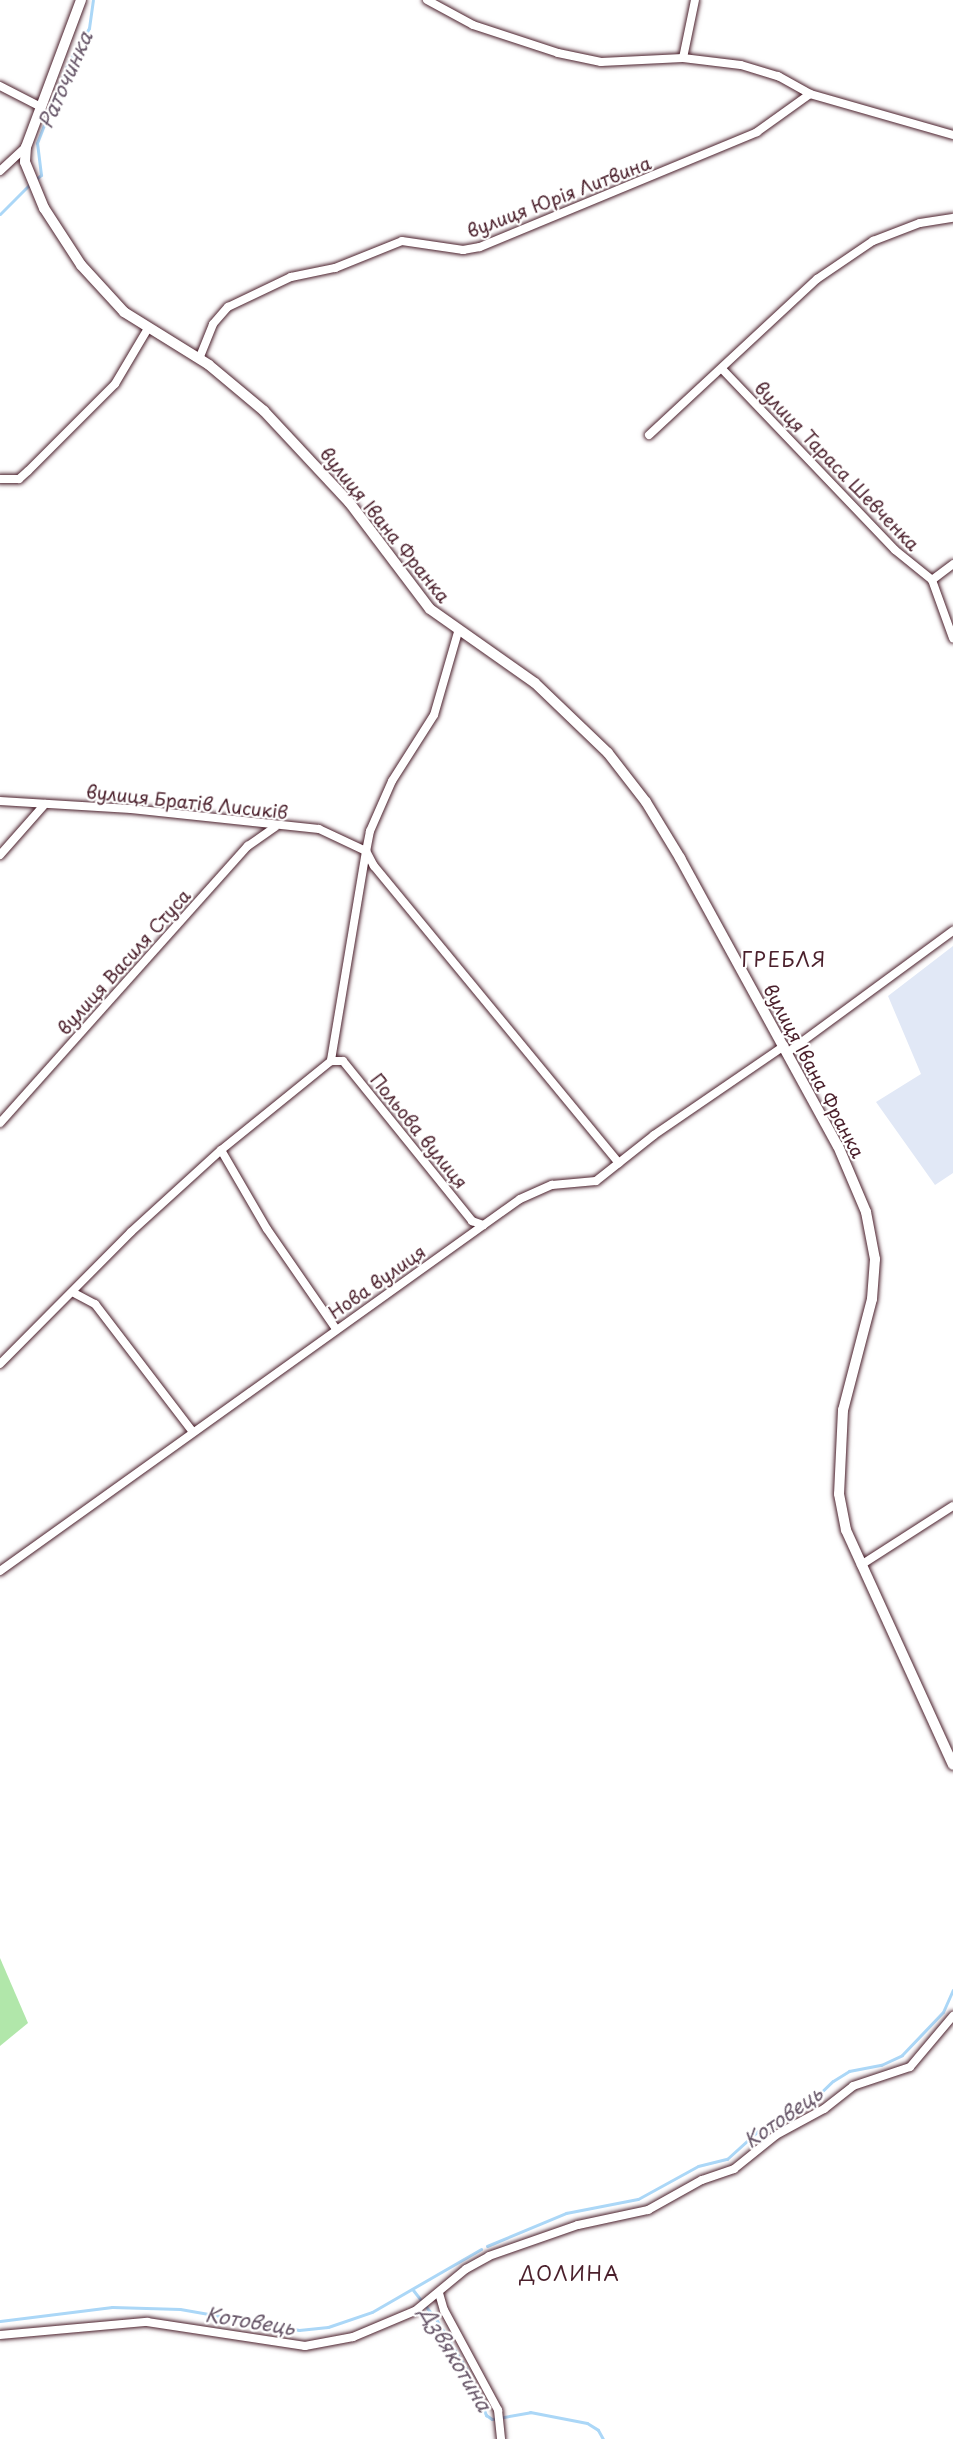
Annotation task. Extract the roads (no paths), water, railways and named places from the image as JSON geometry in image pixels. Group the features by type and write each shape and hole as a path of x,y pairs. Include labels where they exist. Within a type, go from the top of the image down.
{"main road":[{"name":"вулиця Івана Франка","path":"81,0 26,147 25,162 29,178 38,196 103,293 147,330 199,358 264,411 326,474 430,609 458,632 535,683 586,729 624,772 680,858 786,1048 857,1187 874,1241 872,1299 839,1438 839,1494 846,1530 946,1745 953,1765"}],"street":[{"path":"427,0 473,25 558,53 601,62 683,58 741,64 778,76 810,94 953,135"},
{"path":"683,58 695,0"},
{"path":"0,86 41,107"},
{"name":"вулиця Юрія Литвина","path":"199,358 213,324 228,307 291,277 335,268 402,241 464,250 480,247 757,132 810,94"},
{"path":"0,171 26,147"},
{"path":"648,435 723,370 817,279 873,242 920,223 953,218"},
{"path":"0,479 19,478 28,471 115,384 147,330"},
{"name":"вулиця Тараса Шевченка","path":"723,370 895,550 932,580"},
{"path":"953,564 932,580 953,638"},
{"path":"0,1364 74,1293 131,1232 221,1150 331,1061 366,851 378,811 392,781 427,732 458,632"},
{"name":"вулиця Братів Лисиків","path":"0,801 131,809 275,827 319,829 366,851"},
{"path":"0,855 45,804"},
{"name":"вулиця Василя Стуса","path":"0,1123 248,846 275,827"},
{"path":"366,851 374,866 620,1163"},
{"name":"Нова вулиця","path":"0,1571 336,1329 535,1190 597,1181 953,930"},
{"name":"Польова вулиця","path":"334,1050 472,1221 483,1226"},
{"path":"331,1061 343,1061"},
{"path":"221,1150 267,1228 336,1329"},
{"path":"74,1293 95,1304 194,1432"},
{"path":"861,1564 953,1506"},
{"path":"0,2336 37,2335 147,2322 305,2346 353,2337 415,2311 466,2270 489,2256 578,2225 648,2210 695,2184 734,2169 776,2135 824,2109 853,2086 910,2067 953,2016"},
{"path":"439,2293 444,2310 498,2414 497,2427 501,2439"}],"waterway":[{"name":"Раточинка","path":"35,180 41,175 37,143 68,63 89,28 93,0"},
{"name":"Раточинка","path":"0,214 30,184"},
{"name":"Котовець","path":"487,2246 566,2213 638,2199 698,2166 727,2159 759,2130 811,2102 833,2081 849,2071 881,2065 902,2055 943,2012 953,1990"},
{"name":"Котовець","path":"0,2321 112,2307 180,2309 299,2330 328,2327 372,2312 481,2249"},
{"name":"Дзвякотина","path":"413,2290 436,2319 468,2372 486,2415 492,2419 530,2412 587,2423 598,2430 603,2439"}],"district":[{"name":"ГРЕБЛЯ","path":"784,959"},
{"name":"ДОЛИНА","path":"570,2273"}]}
